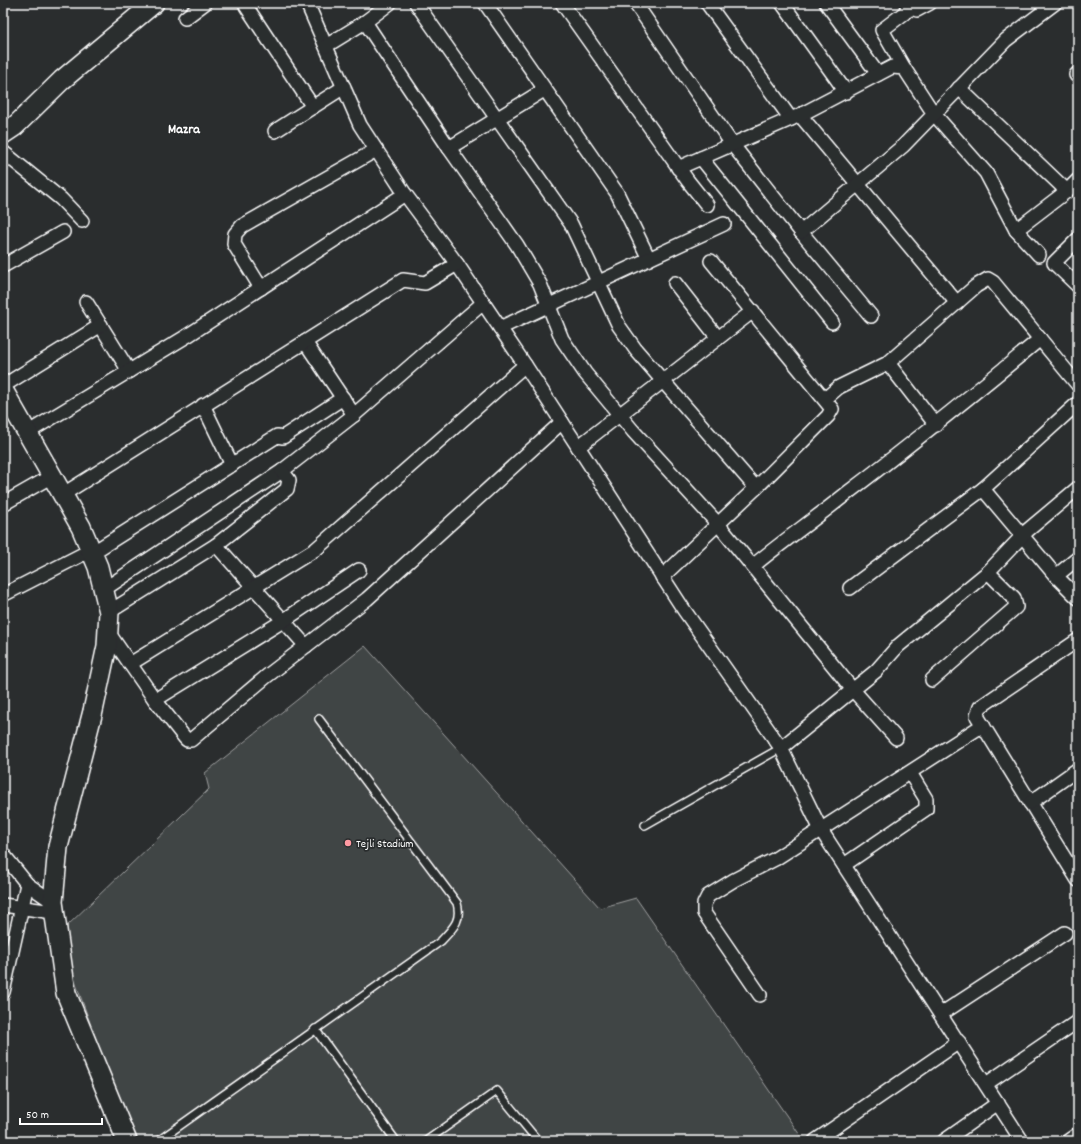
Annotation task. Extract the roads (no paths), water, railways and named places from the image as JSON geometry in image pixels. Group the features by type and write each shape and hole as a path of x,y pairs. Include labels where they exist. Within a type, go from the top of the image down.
{"street":[{"path":"3,134 16,126 68,75 154,3"},
{"path":"185,18 205,3"},
{"path":"307,3 360,125 405,194 457,264 525,365 662,577 781,748 821,830 1022,1141"},
{"path":"326,46 365,22 390,3"},
{"path":"416,3 572,224 620,326 636,350 756,488"},
{"path":"485,3 617,193 649,259"},
{"path":"562,3 678,168 707,205"},
{"path":"635,3 732,144 801,232 871,316"},
{"path":"707,3 796,117 858,184 957,303"},
{"path":"782,3 846,92"},
{"path":"826,3 878,74"},
{"path":"930,3 917,10 909,5 882,30 904,68 934,114 986,174 1016,230 1039,255"},
{"path":"801,232 903,146 1006,40 1055,3"},
{"path":"246,6 313,107"},
{"path":"365,22 449,148 517,245 550,305 562,339 585,373 620,415 718,524 854,690 896,738"},
{"path":"678,168 796,117 892,67 904,68"},
{"path":"1078,74 1076,75 1078,77"},
{"path":"275,131 344,87"},
{"path":"959,88 1067,191"},
{"path":"449,148 544,90"},
{"path":"261,288 234,244 235,234 242,226 376,150"},
{"path":"3,152 62,199 82,221"},
{"path":"701,158 832,322"},
{"path":"1016,230 1067,191 1078,180"},
{"path":"27,433 130,371 405,194"},
{"path":"500,328 724,224"},
{"path":"3,266 64,232"},
{"path":"1078,239 1054,263 1078,286"},
{"path":"662,577 756,488 830,413 832,406 711,261"},
{"path":"62,495 202,405 403,280 425,282 457,264"},
{"path":"825,399 839,387 888,363 976,286 988,279 993,282 1078,385"},
{"path":"676,283 718,338"},
{"path":"86,302 130,371"},
{"path":"103,590 282,471 354,415 483,303"},
{"path":"578,447 753,311"},
{"path":"3,386 101,325"},
{"path":"752,566 936,425 1040,340"},
{"path":"305,342 354,415"},
{"path":"888,363 936,425"},
{"path":"130,664 316,549 525,365"},
{"path":"3,390 81,527 98,567 109,612 107,646 93,711 58,847 53,907 66,993 127,1141"},
{"path":"3,595 91,552 277,436 283,437 343,398"},
{"path":"850,588 983,489 1078,404"},
{"path":"202,405 232,464"},
{"path":"108,632 155,700 185,738 187,740 191,740 267,676 366,600 562,422"},
{"path":"109,612 216,545 287,489 289,480 282,471"},
{"path":"3,504 52,476"},
{"path":"781,748 876,671 898,646 988,572 1023,536 1078,488"},
{"path":"983,489 1056,576 1078,598"},
{"path":"216,545 306,646"},
{"path":"1056,576 1078,558"},
{"path":"155,700 284,621 359,570"},
{"path":"932,680 1016,607 1014,598 988,572"},
{"path":"1078,640 980,707 977,716 1078,880"},
{"path":"760,996 704,913 704,904 708,896 734,880 775,859 983,725"},
{"path":"1030,803 1078,769"},
{"path":"844,865 926,809 926,799 910,773"},
{"path":"3,854 27,884 53,907"},
{"path":"3,992 4,979 27,884"},
{"path":"3,905 22,908 53,907"},
{"path":"941,1014 1065,933"},
{"path":"986,1084 1078,1021"},
{"path":"814,1141 959,1042"},
{"path":"944,1141 998,1103"},
{"path":"1068,1141 1078,1134"}],"lane":[{"path":"158,1141 441,941 457,923 460,913 457,903 319,719"},
{"path":"645,825 781,748"},
{"path":"315,1029 396,1141"},
{"path":"426,1141 497,1091 538,1141"}],"place":[{"name":"Tejli Stadium","path":"348,843"}],"district":[{"name":"Mazra","path":"184,128"}]}
